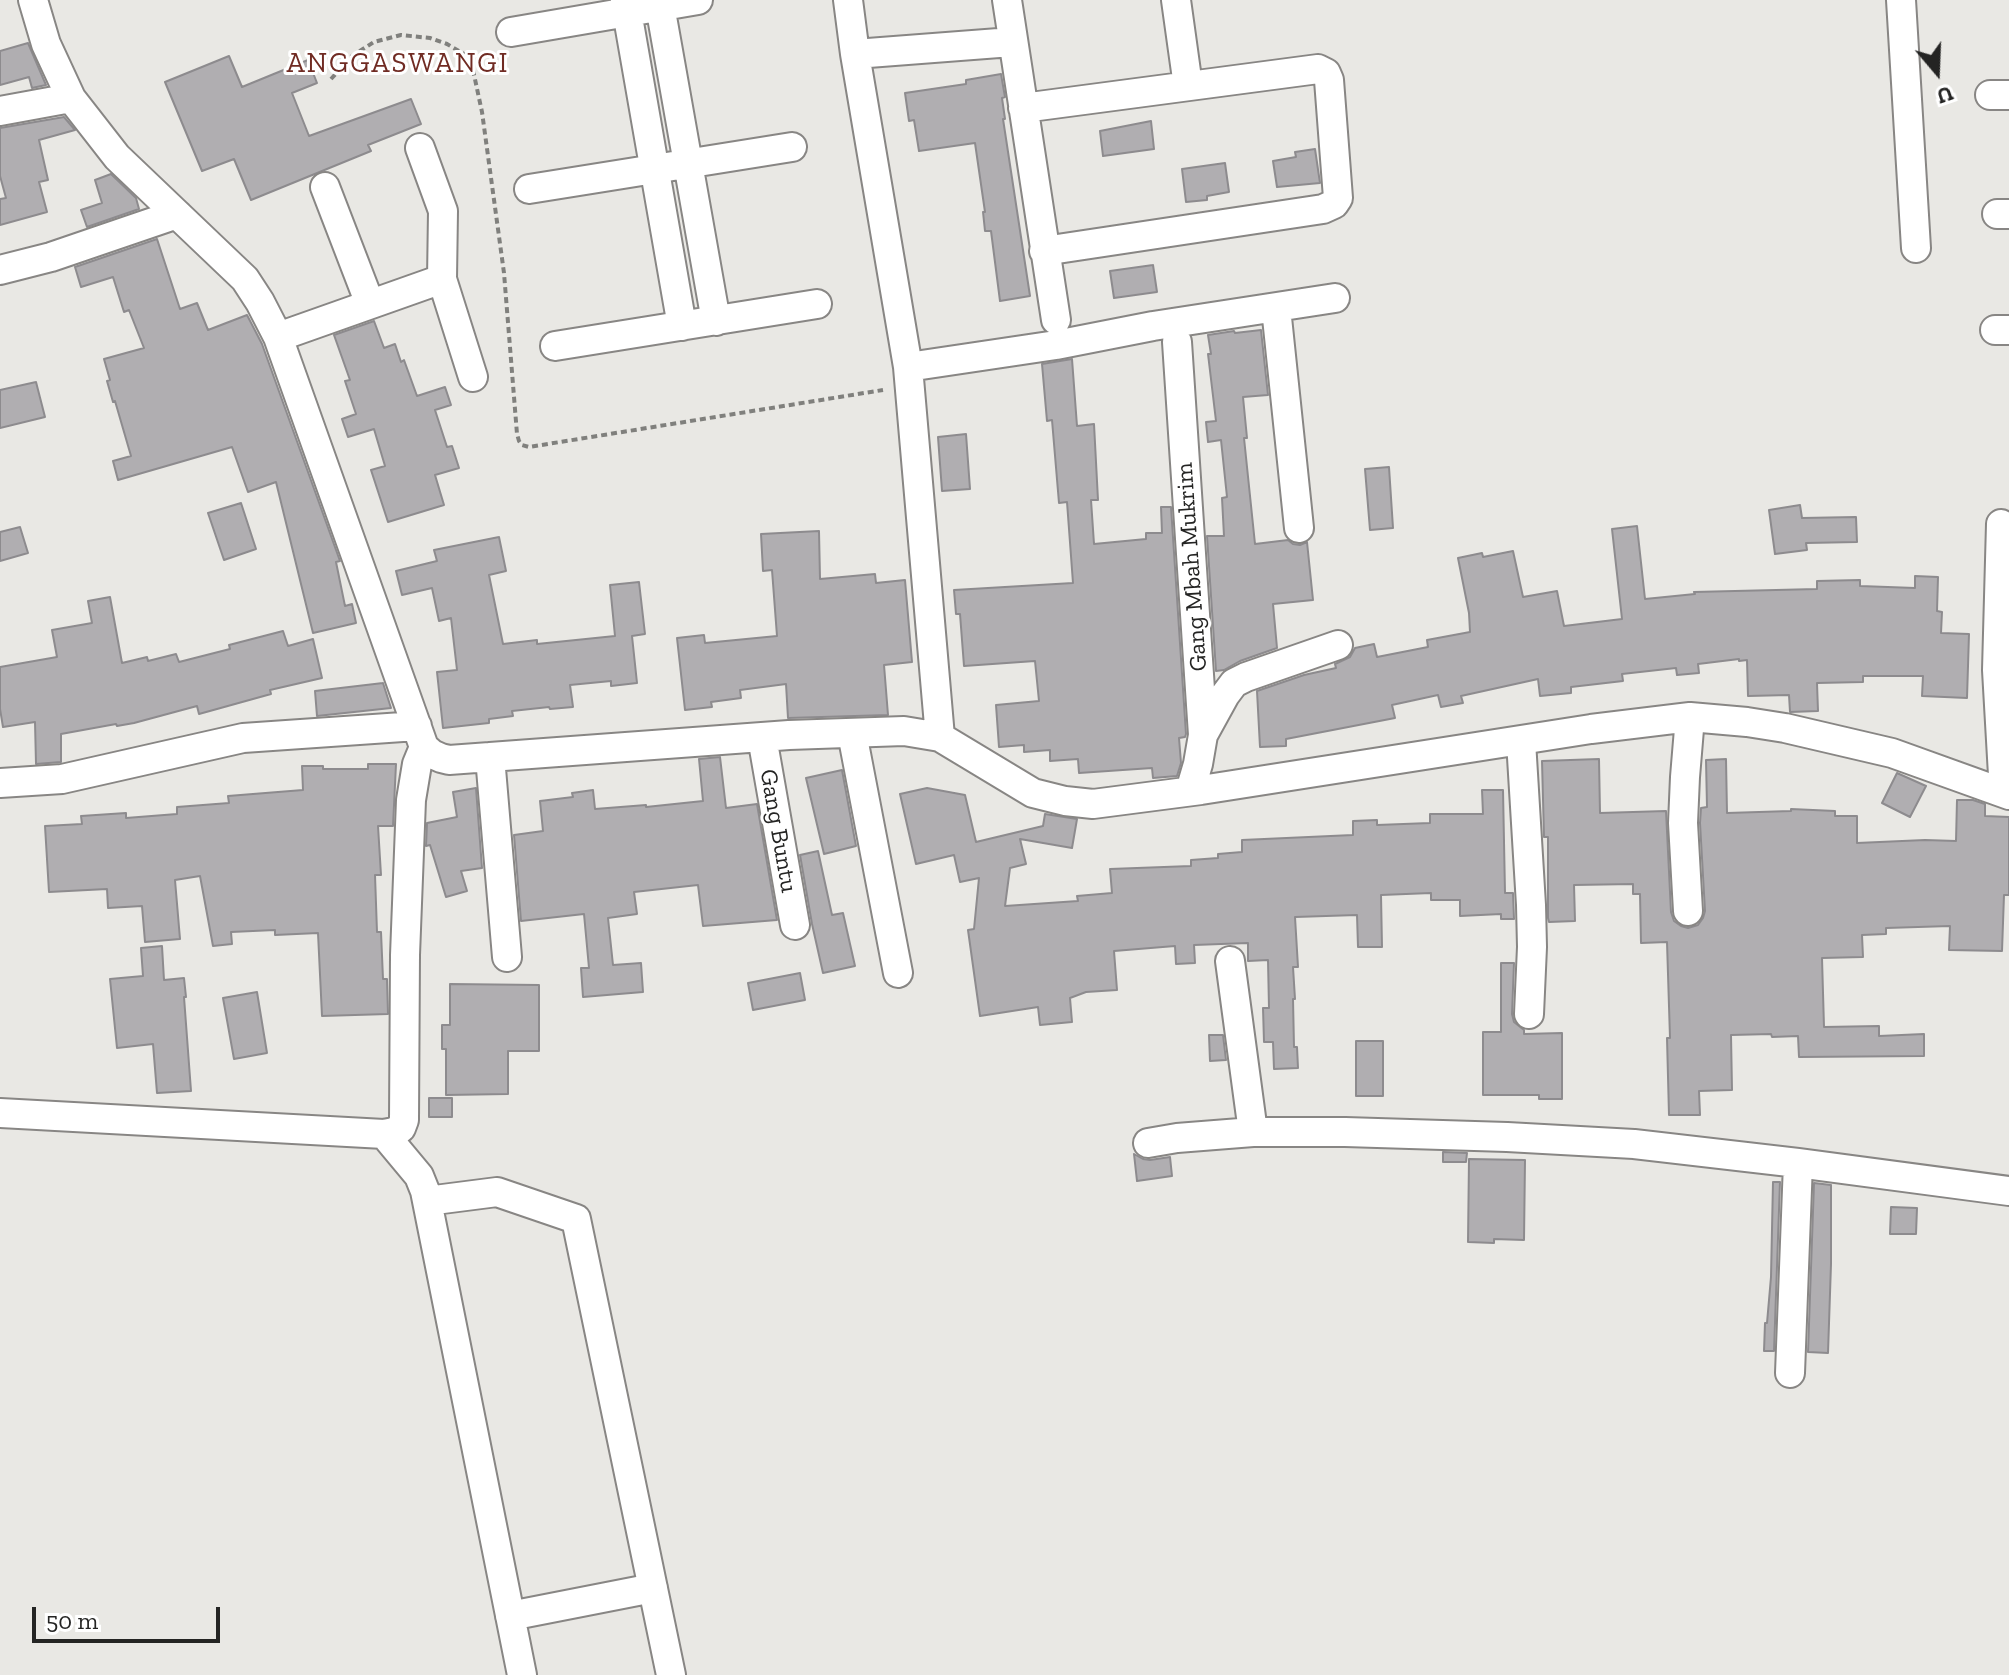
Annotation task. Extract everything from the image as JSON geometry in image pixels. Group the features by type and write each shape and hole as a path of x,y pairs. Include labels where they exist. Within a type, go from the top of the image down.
{"street":[{"path":"33,0 46,44 71,98 117,157 245,279 260,302 278,337 420,737 432,754 441,758 449,760 762,737 924,734 1033,793 1093,804 1690,717 1785,728 1892,753 2007,794 1997,670 2001,524"},
{"path":"511,32 626,6 698,0"},
{"path":"848,0 909,376 924,734"},
{"path":"1007,0 1056,320"},
{"path":"1176,0 1188,86"},
{"path":"1901,0 1916,248"},
{"path":"660,3 716,321"},
{"path":"626,6 682,326"},
{"path":"855,54 1012,42"},
{"path":"1023,108 1318,69 1326,73 1329,80 1338,198 1334,204 1323,209 1044,251"},
{"path":"0,111 71,98"},
{"path":"529,189 792,147"},
{"path":"420,148 443,211 442,279 473,377"},
{"path":"325,187 370,304"},
{"path":"0,270 51,257 177,214"},
{"path":"278,337 442,279"},
{"path":"909,376 1153,326 1335,298"},
{"path":"555,346 817,304"},
{"path":"1276,308 1299,528"},
{"name":"Gang Mbah Mukrim","path":"1177,342 1203,735 1190,791"},
{"path":"1203,735 1234,683 1338,645"},
{"path":"1688,911 1683,823 1690,717"},
{"path":"852,733 898,973"},
{"path":"0,783 62,779 243,738 420,737"},
{"path":"0,1113 384,1134 401,1128 404,1120 405,955 411,800 420,737"},
{"name":"Gang Buntu","path":"762,737 795,925"},
{"path":"1521,741 1531,905 1529,1014"},
{"path":"490,757 507,957"},
{"path":"1230,961 1253,1132"},
{"path":"1148,1143 1253,1132 1345,1132 1634,1144 2009,1191"},
{"path":"384,1134 419,1176 427,1201 522,1675"},
{"path":"1790,1373 1798,1163"},
{"path":"427,1201 497,1192 576,1219 671,1675"},
{"path":"510,1616 653,1588"}],"path":[{"path":"331,79 352,56 374,42 401,35 430,38 447,44 464,54 473,70 482,112 504,273 517,434 522,445 529,447 909,376"}],"building":[{"path":"28,43 46,85 32,88 29,77 0,85 0,51"},
{"path":"229,56 242,87 308,60 317,83 292,93 309,136 411,99 421,124 368,145 371,151 251,200 234,159 202,171 165,82"},
{"path":"1001,74 1005,97 1002,98 1003,119 1030,296 1000,301 991,231 985,231 975,143 919,151 914,120 909,121 905,93 966,84 966,80"},
{"path":"64,117 75,130 39,140 48,180 39,182 47,212 0,225 0,199 6,198 0,176 0,128"},
{"path":"1151,121 1154,149 1103,156 1100,131"},
{"path":"1315,149 1320,183 1277,187 1273,161 1296,157 1295,152"},
{"path":"1225,163 1229,192 1207,196 1207,200 1186,202 1182,169"},
{"path":"111,174 136,198 139,209 87,227 81,210 102,203 95,180"},
{"path":"157,239 180,309 197,303 208,330 247,315 262,344 340,561 336,562 345,606 352,604 356,623 313,633 276,482 248,492 232,447 118,480 113,461 131,456 107,381 110,380 104,359 144,348 129,310 124,312 113,277 81,287 75,267"},
{"path":"1153,265 1157,292 1114,298 1110,271"},
{"path":"374,321 384,348 395,344 417,396 445,387 451,405 435,410 447,447 452,446 459,468 435,475 444,505 388,522 371,470 385,466 374,429 348,437 342,419 356,414 345,381 350,380 334,335"},
{"path":"1261,330 1268,395 1243,397 1255,544 1288,540 1300,545 1307,542 1313,600 1273,604 1277,648 1216,671 1207,536 1224,536 1222,498 1227,497 1221,440 1208,442 1206,422 1216,421 1208,335"},
{"path":"1072,359 1077,426 1094,424 1098,500 1091,500 1094,544 1146,539 1146,533 1162,533 1161,507 1171,507 1186,734 1179,738 1181,763 1177,776 1153,778 1152,768 1079,773 1078,759 1050,761 1050,750 1024,752 1024,745 999,747 996,705 1039,701 1035,661 964,666 960,614 956,614 954,590 1073,583 1067,502 1059,503 1052,420 1047,421 1042,364"},
{"path":"36,382 45,417 0,428 0,390"},
{"path":"966,434 970,489 942,491 938,437"},
{"path":"1389,467 1393,528 1370,530 1365,469"},
{"path":"241,503 256,549 224,560 208,513"},
{"path":"1800,505 1802,518 1856,517 1857,542 1806,543 1807,550 1775,554 1769,510"},
{"path":"1637,526 1645,599 1694,592 1817,589 1817,581 1860,580 1860,586 1915,588 1915,576 1938,577 1937,611 1942,612 1941,633 1969,634 1967,698 1922,696 1923,676 1863,676 1863,682 1817,683 1818,711 1790,712 1789,695 1748,696 1747,660 1739,659 1698,664 1699,673 1677,675 1676,668 1622,674 1623,681 1571,687 1571,693 1540,696 1538,679 1461,696 1463,703 1441,707 1438,695 1392,705 1395,718 1286,739 1286,746 1260,747 1257,691 1336,668 1335,664 1350,657 1355,648 1374,644 1377,657 1428,647 1427,640 1470,632 1458,558 1513,551 1523,597 1557,591 1564,626 1622,619 1612,529"},
{"path":"20,527 28,553 0,561 0,532"},
{"path":"819,531 820,579 875,574 876,583 905,580 912,662 884,665 888,715 788,718 786,684 740,690 741,698 711,702 712,707 685,710 677,638 704,635 705,643 777,636 772,570 763,571 761,534"},
{"path":"499,537 506,571 489,575 503,644 537,640 537,644 615,636 610,585 639,582 645,634 632,636 637,683 611,686 611,681 570,685 573,707 512,711 513,716 489,719 489,723 443,728 437,672 457,670 451,618 439,621 432,588 402,595 396,571 437,561 434,550"},
{"path":"110,597 122,663 176,654 179,662 283,631 288,646 313,639 322,678 270,690 271,694 199,714 197,706 134,723 61,734 61,762 36,764 35,722 3,727 0,667 57,657 52,630 92,623 88,601"},
{"path":"383,683 391,708 317,716 315,691"},
{"path":"720,757 726,808 757,804 777,920 703,926 698,885 634,892 637,914 608,918 613,965 641,963 643,992 583,997 581,968 589,968 584,914 521,921 514,835 543,831 540,801 573,797 572,793 593,790 595,809 703,801 699,759"},
{"path":"1599,759 1600,813 1666,811 1671,912 1674,921 1688,928 1698,925 1705,911 1700,823 1701,808 1707,807 1706,760 1726,759 1727,813 1791,809 1835,811 1835,816 1857,816 1857,843 1956,841 1957,800 1985,804 1985,816 2009,817 2009,895 2004,895 2002,951 1949,950 1950,926 1886,928 1886,934 1862,935 1863,957 1822,958 1824,1027 1879,1026 1879,1036 1924,1034 1924,1056 1799,1057 1798,1036 1731,1035 1732,1090 1699,1091 1700,1115 1669,1115 1667,942 1641,943 1640,894 1633,894 1633,884 1574,885 1575,921 1549,922 1548,918 1548,837 1544,837 1542,761"},
{"path":"368,764 396,764 393,826 378,826 381,875 375,875 377,932 381,932 388,1014 322,1016 318,933 275,935 275,930 231,932 232,944 213,946 200,876 175,880 180,939 145,942 142,906 108,908 107,889 49,892 45,826 82,824 81,816 126,813 126,818 177,814 177,807 229,803 228,796 303,790 302,766 368,769"},
{"path":"842,770 856,846 824,854 806,778"},
{"path":"1897,773 1926,786 1910,817 1882,803"},
{"path":"476,788 482,868 461,871 467,891 446,897 430,845 426,846 427,823 457,817 453,792"},
{"path":"927,788 965,795 976,842 1043,826 1045,814 1077,819 1072,848 1020,839 1026,864 1010,868 1005,906 1078,901 1077,896 1112,893 1110,869 1191,866 1191,860 1242,852 1242,840 1353,835 1353,821 1377,820 1377,825 1430,823 1430,814 1483,814 1482,790 1503,790 1505,893 1513,893 1514,919 1501,919 1501,914 1460,916 1460,900 1431,900 1431,893 1381,895 1382,947 1358,947 1357,915 1295,917 1298,967 1293,967 1293,999 1294,1047 1297,1047 1298,1068 1274,1069 1273,1042 1264,1042 1263,1008 1269,1008 1268,960 1248,961 1248,943 1194,945 1195,963 1176,964 1175,946 1114,951 1117,990 1086,992 1070,998 1072,1022 1040,1025 1038,1007 980,1016 968,930 974,929 979,878 960,882 954,855 916,864 900,794"},
{"path":"818,851 832,915 843,913 855,966 823,973 800,855"},
{"path":"162,946 164,980 184,978 191,1091 157,1093 153,1044 117,1048 110,979 143,976 141,948"},
{"path":"1501,963 1514,963 1512,1014 1514,1022 1524,1030 1524,1034 1562,1033 1562,1099 1539,1099 1539,1095 1483,1095 1483,1032 1501,1032"},
{"path":"800,973 805,1000 753,1010 748,983"},
{"path":"450,984 539,985 539,1051 508,1051 508,1094 446,1095 446,1049 442,1049 442,1025 450,1025"},
{"path":"257,992 267,1053 234,1059 223,998"},
{"path":"1209,1035 1223,1035 1226,1060 1210,1061"},
{"path":"1356,1041 1383,1041 1383,1096 1356,1096"},
{"path":"429,1098 452,1098 452,1117 429,1117"},
{"path":"1443,1152 1467,1153 1466,1162 1443,1162"},
{"path":"1134,1154 1150,1160 1170,1157 1172,1176 1137,1181"},
{"path":"1469,1159 1525,1160 1524,1240 1468,1242"},
{"path":"1773,1182 1780,1182 1774,1351 1764,1351 1771,1277"},
{"path":"1814,1183 1831,1185 1828,1353 1808,1352"},
{"path":"1891,1207 1917,1208 1916,1234 1890,1234"}],"district":[{"name":"ANGGASWANGI","path":"398,64"}]}
